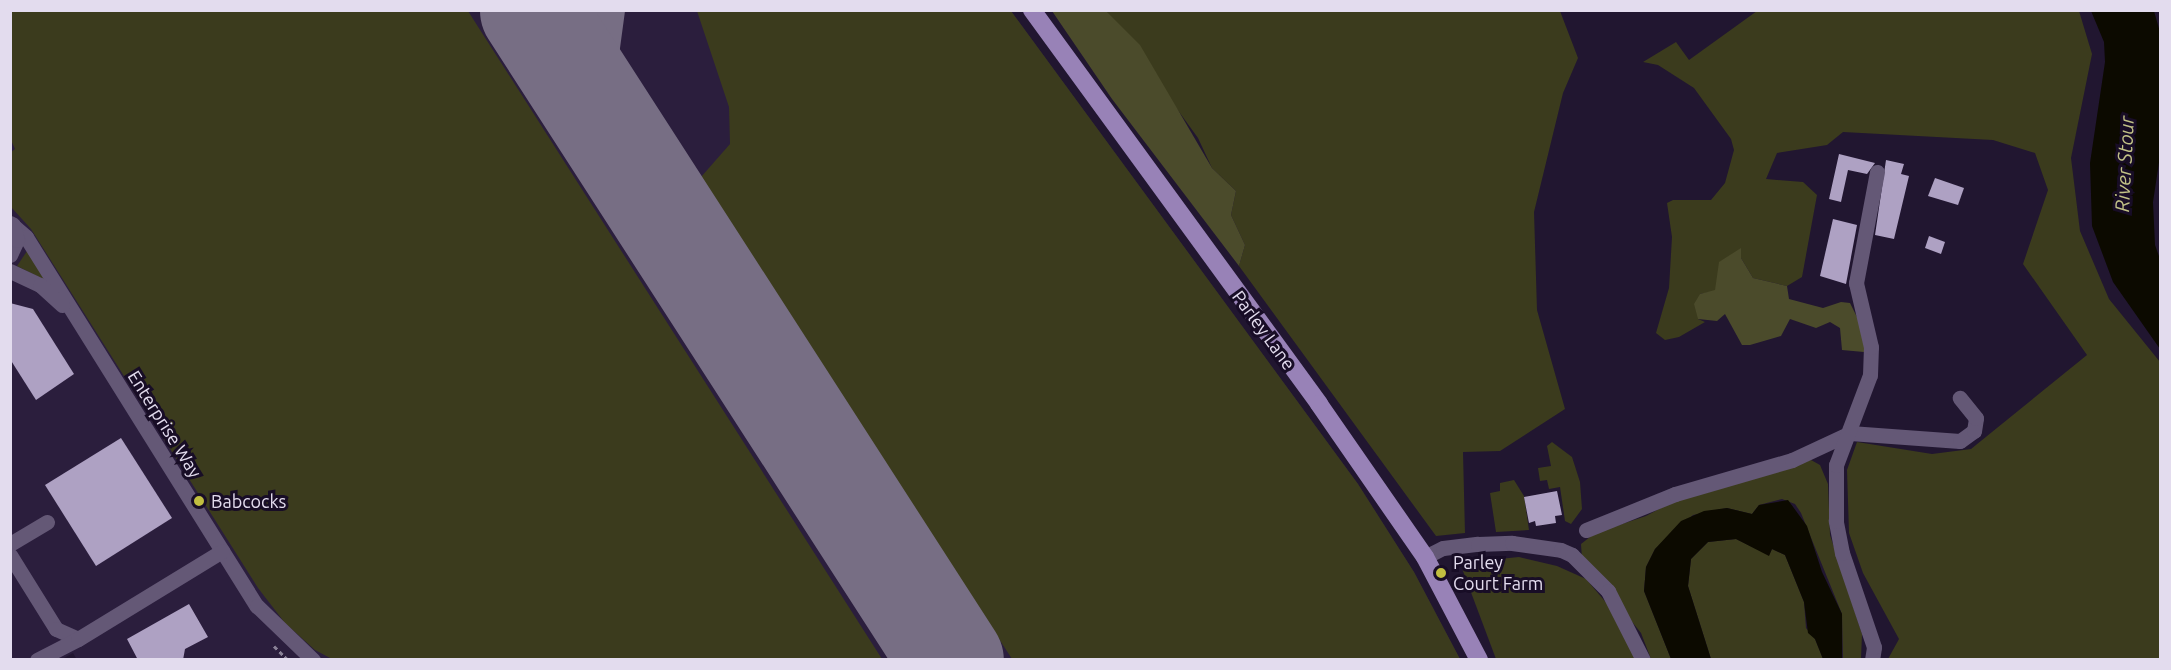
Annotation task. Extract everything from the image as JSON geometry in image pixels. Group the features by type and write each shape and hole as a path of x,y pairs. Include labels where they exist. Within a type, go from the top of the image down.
{"main road":[{"name":"Parley Lane","path":"1032,10 1319,404 1425,557 1479,660"}],"street":[{"path":"1872,660 1874,647 1842,553 1836,520 1836,465 1870,375 1871,347 1856,283 1877,172"},
{"name":"Enterprise Way","path":"10,255 17,240 12,224"},
{"name":"Enterprise Way","path":"12,224 26,237 257,606 313,660"},
{"name":"Enterprise Way","path":"10,270 40,285 75,317"},
{"path":"1587,530 1675,494 1792,460 1850,433 1960,441 1974,431 1976,418 1960,398"},
{"path":"10,544 47,522"},
{"path":"1425,557 1443,548 1512,543 1561,550 1572,555 1608,591 1643,660"},
{"path":"38,660 78,639 222,551"},
{"path":"10,555 56,629 78,639"}],"shaded area":[{"path":"10,11 1011,11 1358,484 1414,572 1460,659 77,660 73,653 62,659 11,659"},
{"path":"11,11 468,11 882,659 332,659 315,650 285,623 258,588 31,229 11,207 11,152 15,149 10,138"},
{"path":"697,11 1011,11 1358,484 1414,572 1460,659 1012,659 701,177 730,144 729,107"},
{"path":"1052,11 1106,11 1140,45 1212,168 1236,191 1231,215 1245,245 1239,266 1112,99"},
{"path":"1106,11 1560,11 1578,58 1563,93 1534,212 1537,310 1565,409 1500,451 1463,452 1465,533 1436,536 1239,266 1245,245 1231,215 1236,191 1212,168 1198,138"},
{"path":"1757,11 2079,11 2092,54 2071,158 2080,231 2109,299 2160,362 2160,659 1888,659 1899,639 1863,573 1849,533 1847,470 1857,442 1932,454 1971,449 2087,355 2023,264 2048,190 2035,153 1993,140 1843,132 1827,145 1777,153 1766,179 1803,182 1817,195 1802,277 1787,286 1753,278 1741,258 1741,249 1715,291 1700,294 1698,319 1705,322 1679,337 1665,340 1656,333 1669,288 1672,237 1667,203 1673,200 1711,200 1725,183 1734,150 1731,139 1694,88 1658,65 1643,62 1676,42 1689,60"},
{"path":"1741,248 1741,258 1753,278 1787,286 1789,299 1823,308 1841,302 1850,303 1864,331 1864,352 1842,350 1840,328 1830,322 1816,328 1790,319 1781,336 1742,345 1725,314 1717,321 1698,319 1694,304 1700,294 1715,290 1719,262"},
{"path":"27,251 45,280 17,266"},
{"path":"1552,442 1572,457 1580,482 1582,509 1571,524 1565,521 1560,487 1549,489 1547,480 1540,481 1538,468 1551,466 1547,446"},
{"path":"1811,460 1820,465 1828,484 1830,535 1862,634 1861,659 1843,659 1842,614 1801,513 1795,504 1782,499 1759,505 1752,514 1727,508 1693,515 1655,549 1646,567 1644,591 1671,659 1651,659 1641,633 1582,559 1581,544 1595,533 1646,516 1672,502"},
{"path":"1514,480 1524,496 1529,530 1496,532 1490,493 1500,491 1500,483"},
{"path":"1736,539 1769,555 1772,549 1785,555 1804,602 1806,628 1815,639 1823,659 1711,659 1688,586 1691,559 1708,542"},
{"path":"1519,557 1557,566 1586,579 1609,606 1636,659 1496,659 1460,563"}],"water":[{"name":"River Stour","path":"2091,11 2154,11 2160,32 2160,156 2153,202 2155,245 2160,259 2160,349 2113,282 2092,226 2090,163 2105,62 2104,42"},
{"path":"1788,500 1807,526 1822,572 1842,614 1842,659 1823,659 1815,639 1808,633 1804,602 1785,555 1772,549 1769,556 1736,539 1708,542 1691,559 1688,586 1711,659 1671,659 1644,591 1646,567 1655,549 1681,521 1704,511 1727,508 1752,514 1759,505"}],"building":[{"path":"1839,154 1875,163 1867,174 1848,170 1841,202 1829,199"},
{"path":"1886,160 1904,164 1901,174 1909,176 1894,239 1875,235"},
{"path":"1935,178 1964,188 1958,205 1928,196"},
{"path":"1833,219 1857,225 1846,284 1820,276"},
{"path":"1929,236 1945,242 1941,254 1925,248"},
{"path":"10,303 33,309 74,374 36,400 10,359"},
{"path":"121,438 172,518 96,566 45,485"},
{"path":"1557,491 1562,515 1555,516 1556,523 1536,526 1535,521 1529,523 1524,497"},
{"path":"189,604 208,637 185,649 183,660 138,660 127,639"}],"taxiway":[{"path":"563,10 581,10"},
{"path":"603,122 596,69 604,10"}],"runway":[{"path":"532,10 951,660"}],"place":[{"name":"Babcocks","path":"199,501"},
{"name":"Parley Court Farm","path":"1441,573"}]}
